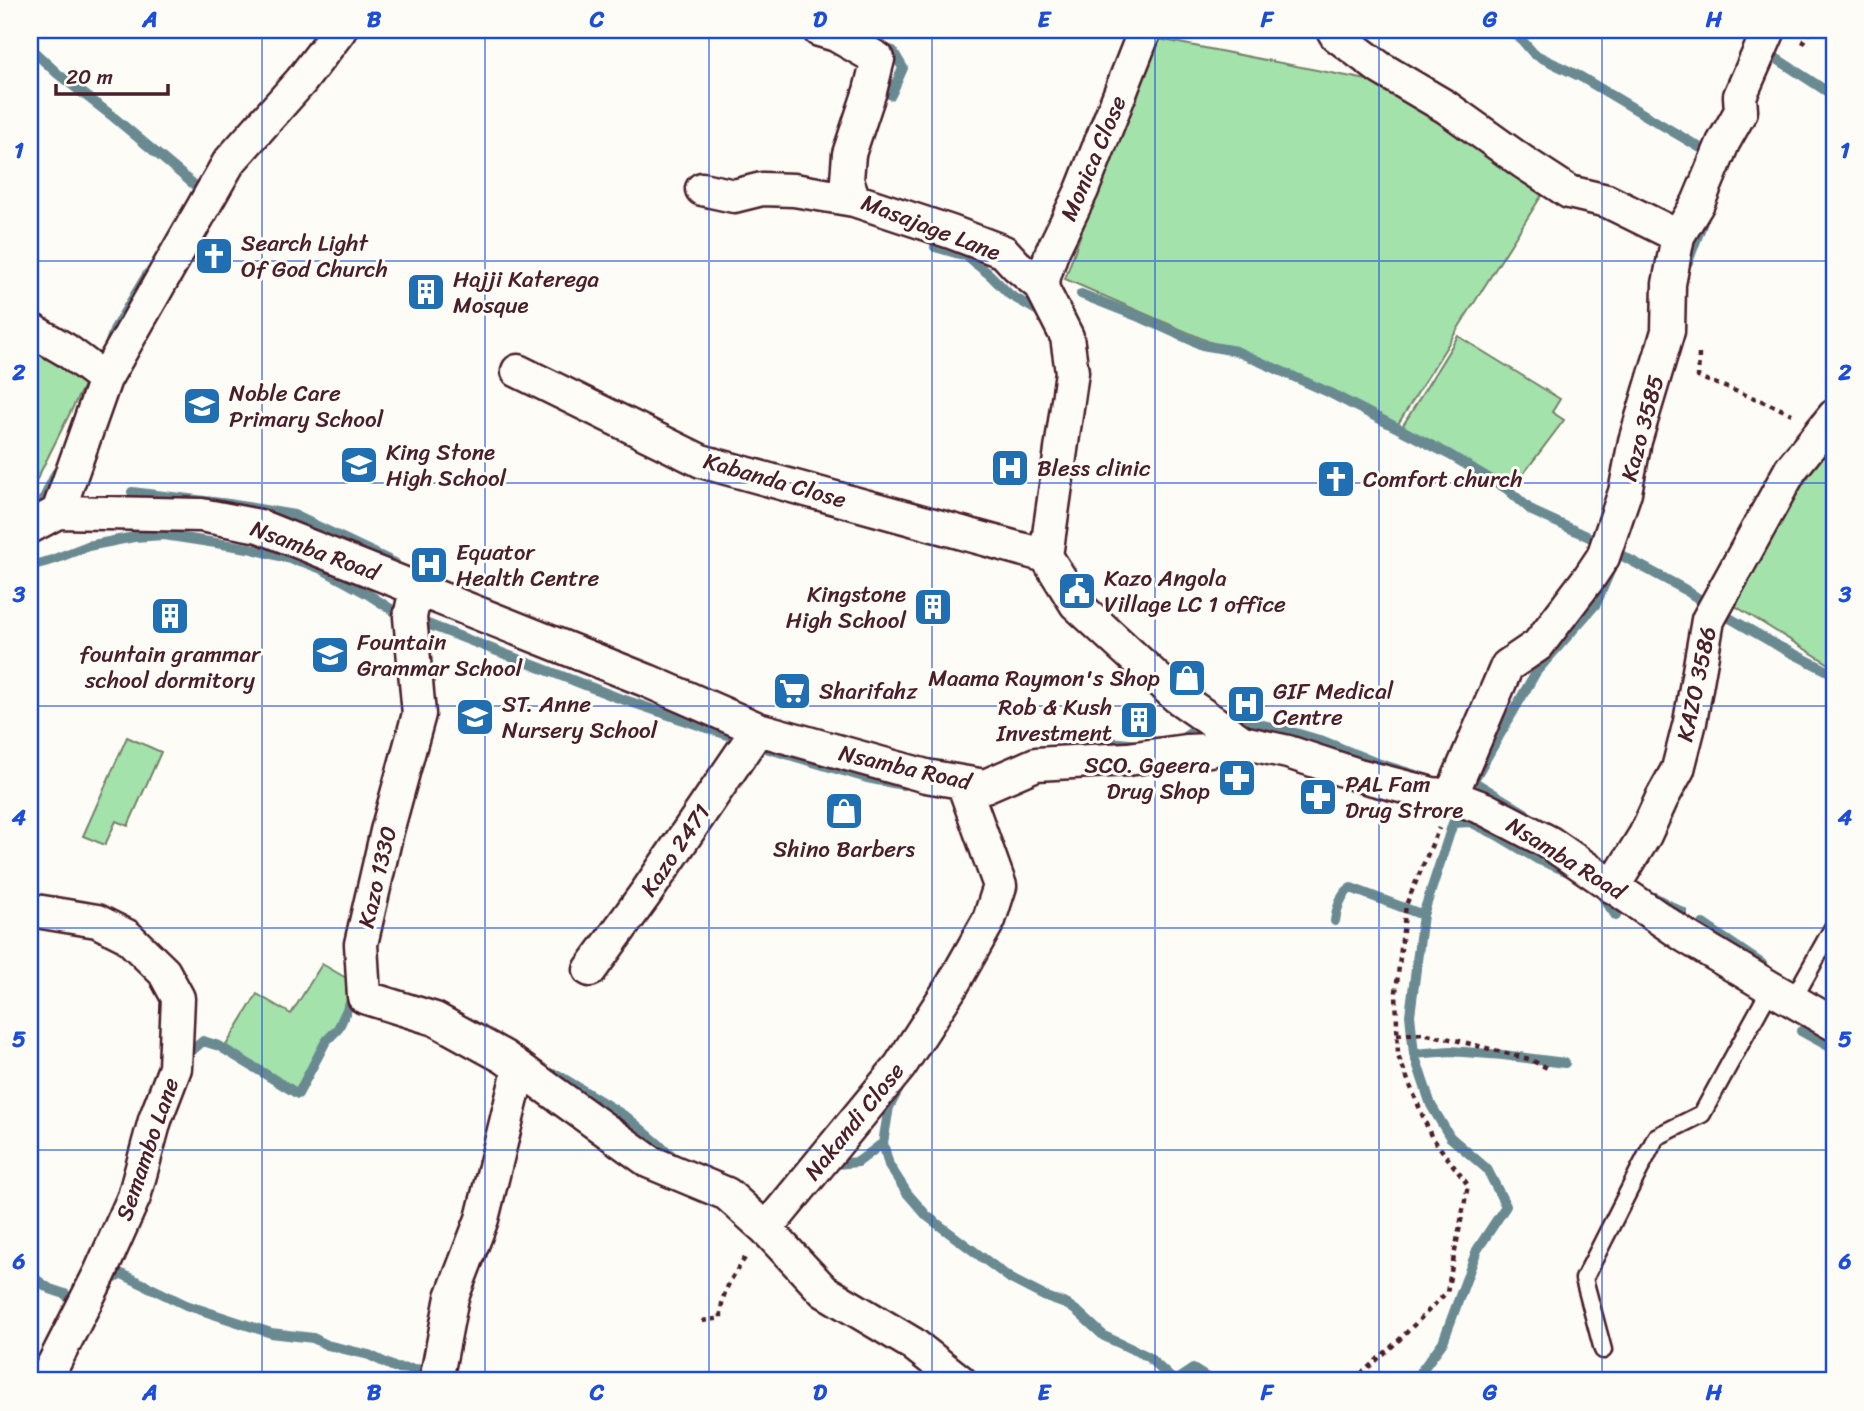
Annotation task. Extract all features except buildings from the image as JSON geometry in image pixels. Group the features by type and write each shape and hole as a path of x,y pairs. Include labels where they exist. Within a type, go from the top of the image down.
{"street":[{"path":"58,512 105,379 229,162 301,81 340,30"},
{"name":"Masajage Lane","path":"819,30 836,35 878,59 849,154 847,180 854,200 1004,252 1041,286"},
{"name":"Monica Close","path":"1041,286 1052,252 1082,190 1145,30"},
{"path":"1333,30 1380,68 1446,107 1569,192 1607,201 1678,236"},
{"name":"Kazo 3585","path":"1451,796 1507,666 1538,645 1590,579 1603,557 1625,492 1635,441 1668,331 1669,284 1678,236 1698,203 1723,144 1741,111 1740,96 1769,30"},
{"path":"702,189 734,197 762,189 794,190 854,200"},
{"path":"1041,286 1067,337 1072,372 1046,556 1076,604 1177,696 1242,743"},
{"path":"30,329 66,350 105,379"},
{"name":"Kabanda Close","path":"518,371 701,461 1046,556"},
{"name":"KAZO 3586","path":"1614,887 1646,835 1662,797 1678,769 1714,609 1791,469 1831,421"},
{"name":"Nsamba Road","path":"30,527 58,512 201,515 259,526 648,681 758,729 926,776 985,786 1036,764 1128,759 1210,750 1242,743 1287,752 1419,791 1451,796 1485,809 1550,843 1685,936 1834,1024"},
{"name":"Kazo 1330","path":"416,589 410,617 419,714 387,831 361,944 364,997 435,1018 504,1058 519,1070"},
{"name":"Kazo 2471","path":"590,970 758,729"},
{"name":"Nakandi Close","path":"766,1229 900,1066 953,984 989,920 1000,886 963,783"},
{"name":"Semambo Lane","path":"30,910 97,921 127,936 164,972 178,998 175,1068 155,1119 134,1197 100,1273 45,1381"},
{"path":"436,1381 452,1297 482,1219 519,1070 587,1115 650,1162 727,1194 766,1229 824,1291 913,1345 960,1381"}],"lane":[{"path":"1603,1350 1584,1279 1656,1138 1702,1114 1782,994 1834,926"}],"path":[{"path":"1697,348 1700,356 1698,377 1804,420 1831,421"},
{"path":"1353,1381 1447,1292 1468,1185 1431,1136 1398,1056 1397,1035 1396,992 1404,912 1451,796"},
{"path":"1397,1035 1422,1033 1529,1059 1551,1070"},
{"path":"702,1321 721,1318 720,1303 732,1278 766,1229"}],"green space":[{"path":"1159,39 1392,85 1545,190 1398,424 1065,279 1149,40"},
{"path":"1458,336 1560,399 1552,412 1564,420 1512,489 1402,427"},
{"path":"30,347 86,381 30,493"},
{"path":"1834,437 1834,667 1727,601"},
{"path":"127,737 161,752 128,826 116,821 105,845 83,836"},
{"path":"322,964 360,986 296,1090 225,1047 257,994 291,1014"}],"waterway":[{"path":"1513,30 1534,54 1581,77 1714,156"},
{"path":"878,46 893,51 903,68 891,95"},
{"path":"30,48 198,188 194,196"},
{"path":"1768,53 1834,96"},
{"path":"1688,262 1703,222"},
{"path":"935,247 966,256 1010,295 1038,311"},
{"path":"109,345 115,328 148,273"},
{"path":"1081,294 1202,345 1236,351 1328,392 1450,455 1507,489 1532,511 1600,542"},
{"path":"36,515 56,473"},
{"path":"132,492 294,515 395,563"},
{"path":"30,566 88,546 134,537 164,535 248,548 322,569 394,611 616,697 769,749 867,778 903,785"},
{"path":"1617,553 1684,589 1780,647 1834,674"},
{"path":"1472,783 1536,672 1596,604 1611,569"},
{"path":"1227,717 1326,742 1377,763 1429,779"},
{"path":"1176,742 1204,720"},
{"path":"1075,755 1089,740 1139,745"},
{"path":"1473,781 1525,813"},
{"path":"1414,1381 1443,1342 1477,1250 1506,1206 1487,1169 1450,1137 1431,1105 1414,1054 1410,1015 1423,915 1453,823 1470,822 1537,859 1569,872"},
{"path":"1335,921 1342,898 1351,888 1423,915"},
{"path":"1600,890 1616,916"},
{"path":"1654,897 1683,913"},
{"path":"1703,924 1762,964"},
{"path":"179,1055 188,1054 203,1041 219,1046 298,1094 326,1041 338,1029 357,993"},
{"path":"1801,1031 1834,1049"},
{"path":"1414,1054 1450,1051 1565,1063"},
{"path":"544,1073 558,1075 628,1118 676,1159"},
{"path":"900,1087 889,1107 883,1143 889,1165 907,1193 927,1216 1011,1279 1068,1305 1104,1336 1147,1356 1174,1381"},
{"path":"830,1170 836,1164 858,1162 883,1143"},
{"path":"105,1283 122,1274 186,1305 271,1333 313,1338 327,1345 369,1355 396,1368 429,1370 472,1381"},
{"path":"30,1275 80,1305"},
{"path":"1175,1381 1193,1369 1212,1381"}],"place":[{"name":"Search Light Of God Church","path":"214,256"},
{"name":"Hajji Katerega Mosque","path":"426,292"},
{"name":"Noble Care Primary School","path":"202,406"},
{"name":"King Stone High School","path":"359,465"},
{"name":"Bless clinic","path":"1010,468"},
{"name":"Comfort church","path":"1336,479"},
{"name":"Equator Health Centre","path":"429,565"},
{"name":"Kazo Angola Village LC 1 office","path":"1077,591"},
{"name":"Kingstone High School","path":"933,607"},
{"name":"fountain grammar school dormitory","path":"170,616"},
{"name":"Fountain Grammar School","path":"330,655"},
{"name":"Maama Raymon's Shop","path":"1187,678"},
{"name":"Sharifahz","path":"792,691"},
{"name":"GIF Medical Centre","path":"1246,704"},
{"name":"ST. Anne Nursery School","path":"475,717"},
{"name":"Rob & Kush Investment","path":"1139,720"},
{"name":"SCO. Ggeera Drug Shop","path":"1237,778"},
{"name":"PAL Fam Drug Strore","path":"1318,797"},
{"name":"Shino Barbers","path":"844,811"}]}
